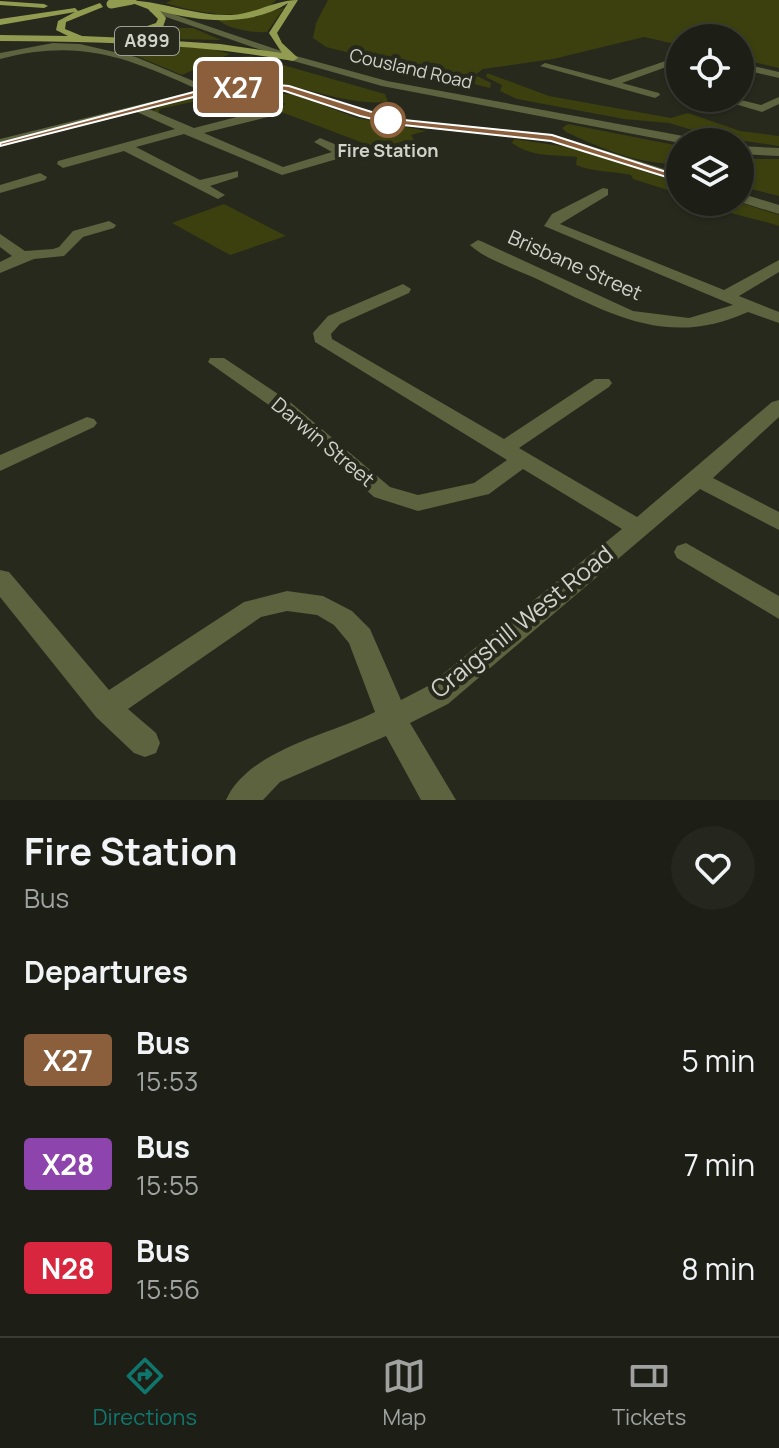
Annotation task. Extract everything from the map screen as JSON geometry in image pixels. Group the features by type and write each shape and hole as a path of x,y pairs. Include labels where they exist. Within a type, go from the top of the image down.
{"main road":[{"name":"A899","path":"0,20 130,0"},
{"name":"Cousland Road","path":"130,0 152,9"},
{"name":"A899","path":"152,9 201,16 233,16 269,10 287,0"},
{"path":"293,58 278,44 273,33 294,0"},
{"name":"A899","path":"103,2 62,21 60,30 90,37 136,34 151,30 163,21 152,9"},
{"path":"0,3 33,6 103,2"},
{"name":"A899","path":"0,38 191,42 236,46 293,58"}],"street":[{"name":"Cousland Road","path":"152,9 293,58 406,88 666,137"},
{"path":"0,56 23,48 46,45 104,51 136,58 209,91"},
{"path":"611,83 666,64"},
{"path":"545,66 655,95"},
{"path":"754,69 779,75"},
{"path":"0,143 209,91 251,86 286,88 378,118 552,138 666,174"},
{"path":"762,109 779,100"},
{"path":"754,107 779,114"},
{"path":"137,108 272,169 291,170 340,154 340,151 320,142"},
{"path":"63,164 85,153 126,147 264,113 270,115"},
{"path":"126,147 218,195"},
{"path":"754,151 779,152"},
{"path":"288,153 312,163"},
{"path":"199,185 233,174"},
{"path":"0,189 40,177"},
{"name":"Brisbane Street","path":"603,192 557,217 551,226 779,318"},
{"path":"754,202 779,210"},
{"path":"0,268 22,257 60,253 69,248 78,234 109,225"},
{"path":"0,239 22,257"},
{"name":"Brisbane Street","path":"478,245 627,315 653,322 681,326 702,324 748,305"},
{"path":"726,296 779,265"},
{"path":"403,289 334,320 322,333 324,342 638,528"},
{"name":"Darwin Street","path":"217,362 283,406 382,492 418,503 481,489 512,454 602,383"},
{"name":"Craigshill West Road","path":"242,800 269,772 438,695 698,479 779,406"},
{"path":"0,464 87,423"},
{"path":"698,479 779,522"},
{"path":"686,552 779,609"},
{"path":"0,579 106,708 145,743"},
{"path":"106,708 253,609 287,601 323,606 343,618 360,637 392,718 420,772 440,800"}],"green space":[{"path":"172,0 276,0 267,8 254,12 224,14 166,3"},
{"path":"328,0 779,0 779,68 754,62 754,24 666,24 666,42 644,37 553,59 483,69 475,75 491,83 490,88 326,47 313,38 316,23"},
{"path":"284,8 267,32 240,30 216,18 256,15"},
{"path":"165,28 193,28 221,40 123,38"},
{"path":"128,45 207,48 230,54 182,75 120,49"},
{"path":"251,56 385,94 388,102 346,99 279,84 224,85 193,79 235,57"},
{"path":"487,73 549,96 671,118 688,113 731,128 686,128 517,99 500,91 502,85 486,77"},
{"path":"244,90 296,95 357,118 426,131 411,135 415,142 407,140 379,149 284,113 267,110 286,104 244,91 159,109 159,114 153,111 184,99"},
{"path":"568,124 666,143 666,163 637,159 607,149 562,128"},
{"path":"754,133 779,136 779,146 754,142"},
{"path":"514,139 574,148 666,178 666,190 633,179 631,175 576,165 577,157 527,151 512,143"},
{"path":"754,159 779,159 779,196 754,190"},
{"path":"224,204 286,236 230,255 172,223"},
{"path":"754,207 779,215 779,226 743,216 754,216"}],"bus line":[{"name":"X27","path":"0,143 209,91 266,86 304,93 394,122 552,138 666,174"}],"place":[{"name":"Fire Station","path":"388,120"}]}
